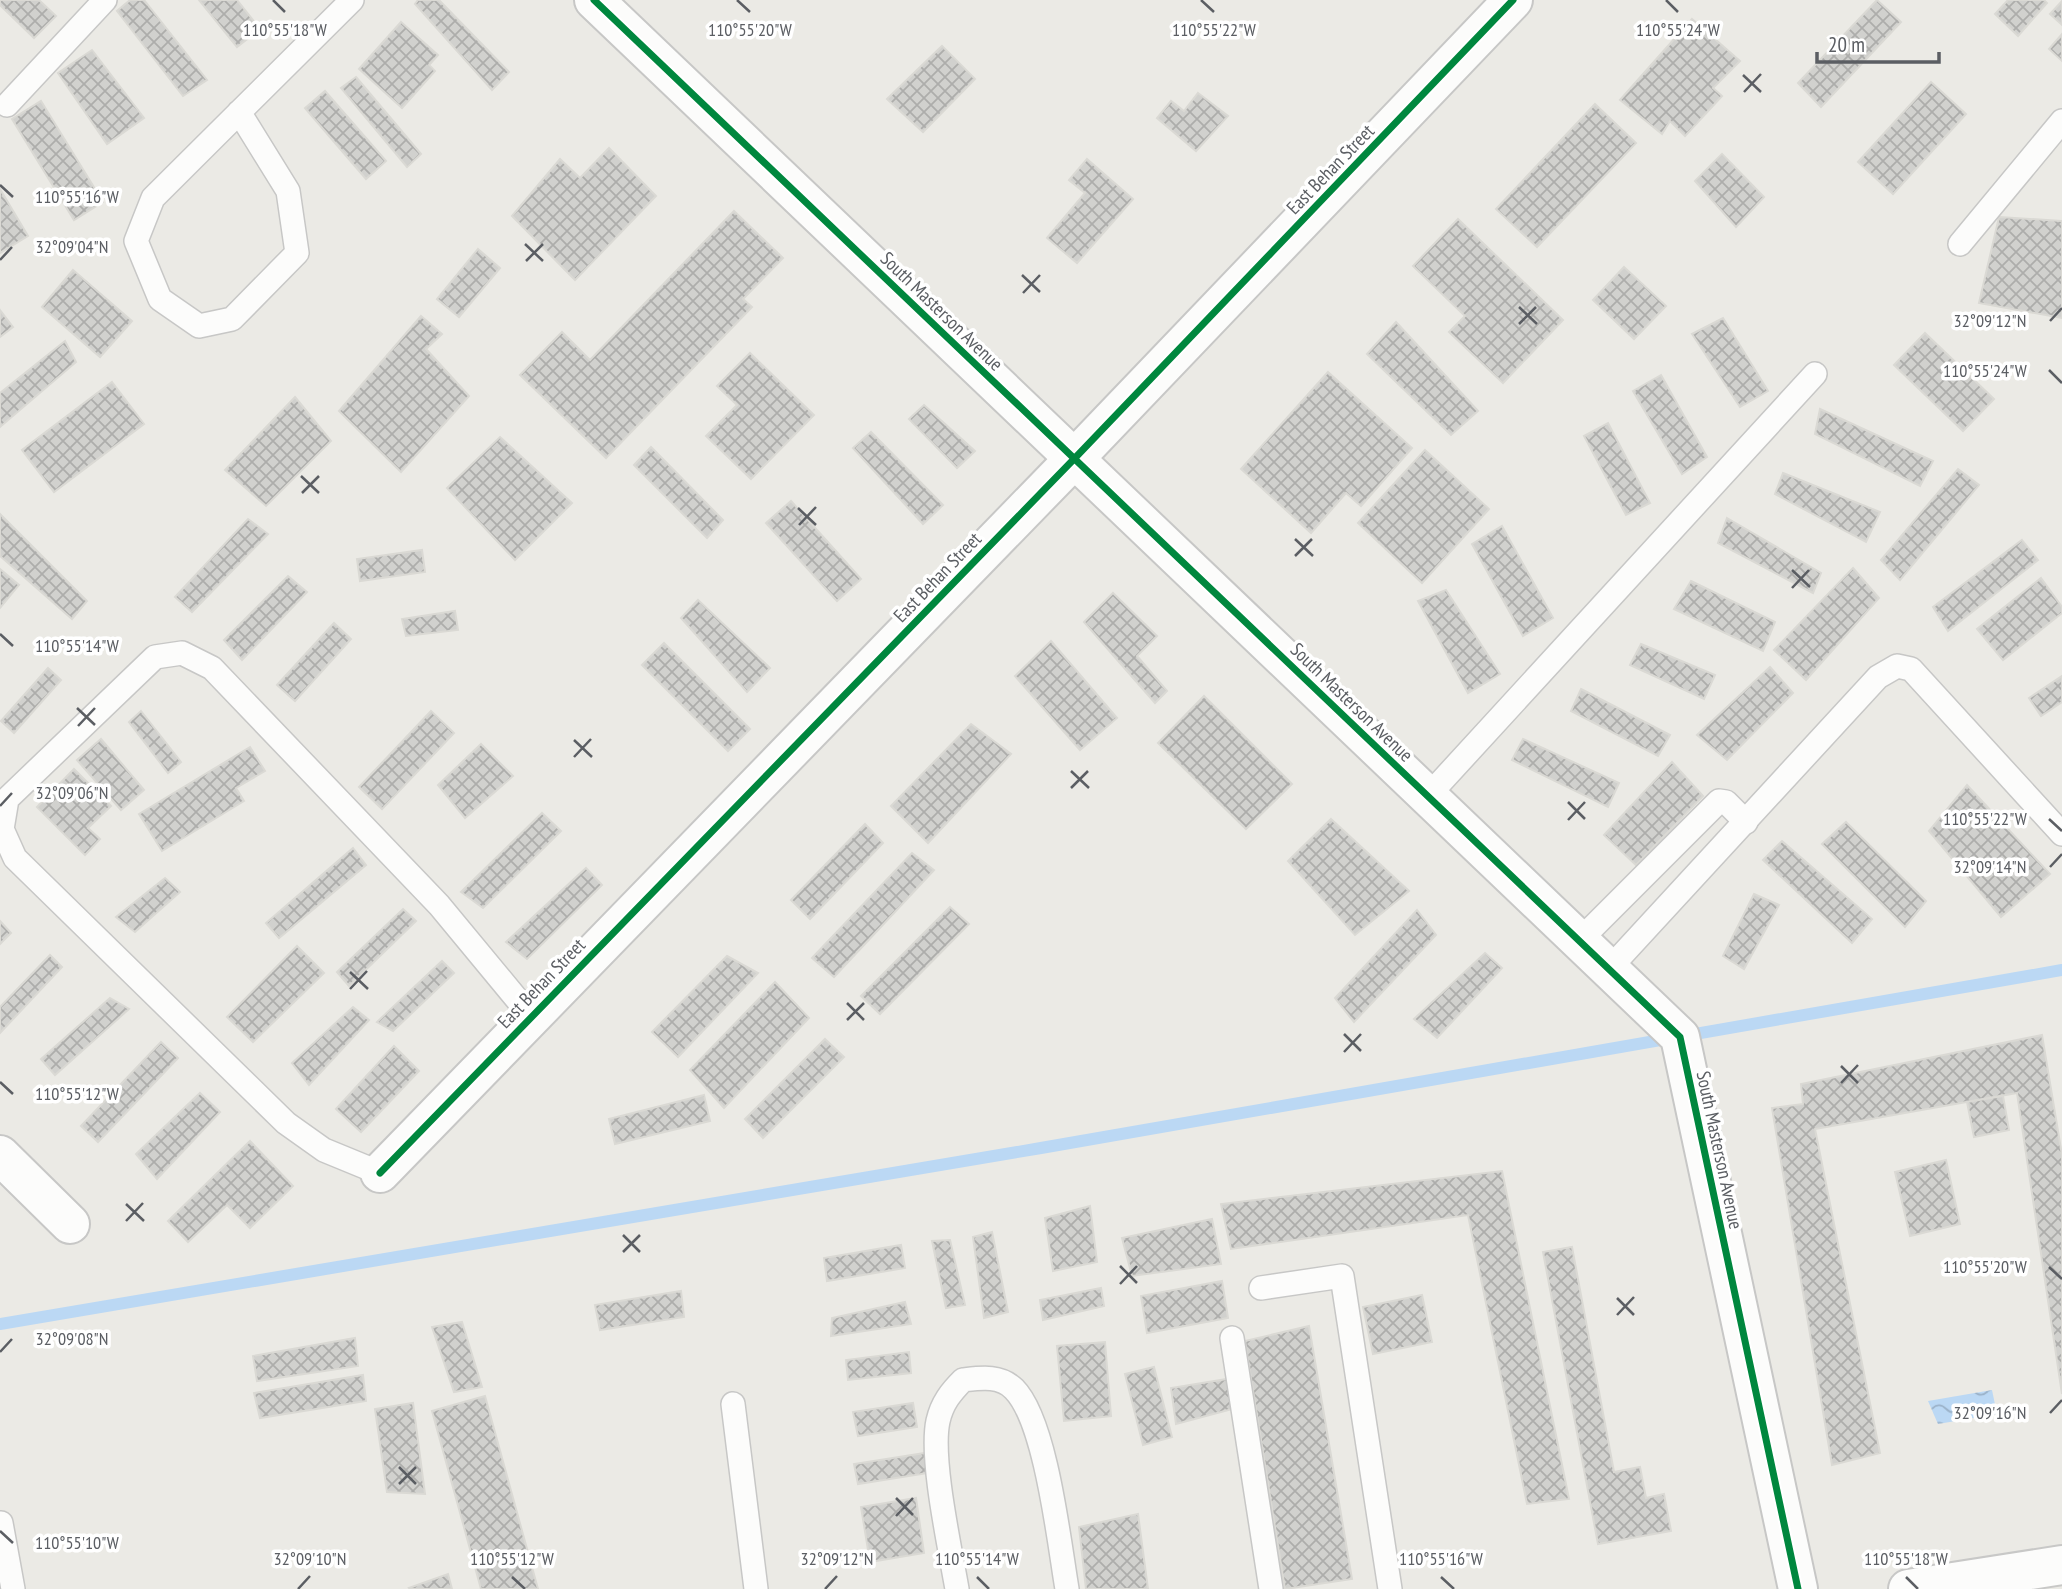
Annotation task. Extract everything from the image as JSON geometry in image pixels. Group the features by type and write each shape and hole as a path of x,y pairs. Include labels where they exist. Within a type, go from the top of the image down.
{"street":[{"name":"South Masterson Avenue","path":"594,0 1680,1037 1798,1589"},
{"name":"East Behan Street","path":"380,1173 1074,459 1513,0"},
{"path":"0,1155 71,1224"},
{"path":"1908,1589 2062,1565"}],"lane":[{"path":"7,105 105,0"},
{"path":"239,112 288,191 297,253 232,319 199,326 160,299 136,241 153,198 239,112 352,0"},
{"path":"1960,244 2062,121"},
{"path":"1428,796 1815,374"},
{"path":"380,1173 324,1150 286,1123 15,858 2,829 7,799 155,657 182,653 212,668 430,895 530,1016"},
{"path":"1609,969 1878,677 1897,666 1911,669 2062,834"},
{"path":"1579,941 1624,900 1719,801 1726,802 1746,822"},
{"path":"1261,1288 1342,1276 1390,1589"},
{"path":"1232,1338 1271,1589"},
{"path":"957,1589 942,1494 937,1422 947,1397 963,1380 991,1377 1013,1387 1033,1421 1067,1589"},
{"path":"733,1404 756,1589"},
{"path":"1,1523 13,1589"}],"water":[{"path":"1992,1390 1997,1414 1938,1424 1928,1401"}],"building":[{"path":"0,0 39,0 56,16 34,38 0,5"},
{"path":"130,0 144,0 207,80 183,96 117,11"},
{"path":"199,0 237,0 260,29 237,47"},
{"path":"418,0 439,0 509,72 492,90 415,4"},
{"path":"1877,0 1901,22 1821,107 1798,83"},
{"path":"2008,0 2044,0 2047,3 2018,36 1995,14"},
{"path":"2062,1 2062,25 2050,14"},
{"path":"1692,19 1740,61 1713,88 1722,96 1685,136 1670,121 1662,134 1620,100"},
{"path":"401,22 438,55 429,65 435,71 402,108 359,69"},
{"path":"2062,34 2062,61 2049,49"},
{"path":"942,46 975,79 923,132 887,99"},
{"path":"92,50 144,118 107,144 58,73"},
{"path":"356,77 421,154 407,167 341,88"},
{"path":"1931,82 1966,114 1893,194 1858,162"},
{"path":"325,91 386,161 366,179 305,108"},
{"path":"1198,93 1228,116 1196,151 1157,118 1171,101 1184,111"},
{"path":"41,101 103,202 74,220 12,119"},
{"path":"1595,104 1636,143 1537,247 1496,209"},
{"path":"609,148 656,196 575,280 512,216 560,159 580,178"},
{"path":"1722,154 1764,197 1736,227 1695,181"},
{"path":"1087,159 1133,199 1077,263 1047,238 1085,193 1069,180"},
{"path":"0,189 28,236 0,253"},
{"path":"734,211 783,258 743,299 752,307 606,458 520,375 562,332 590,360"},
{"path":"1999,217 2062,221 2062,318 1979,303"},
{"path":"1458,219 1563,320 1503,383 1449,332 1465,316 1413,266"},
{"path":"478,249 500,268 459,317 437,299"},
{"path":"1624,267 1666,306 1634,339 1593,300"},
{"path":"73,270 132,321 100,357 42,307"},
{"path":"0,310 13,327 0,337"},
{"path":"421,316 442,334 426,349 469,396 401,472 339,411"},
{"path":"1723,318 1768,391 1740,407 1692,334"},
{"path":"1396,322 1478,411 1451,435 1367,354"},
{"path":"1925,333 1994,399 1963,431 1894,365"},
{"path":"65,341 76,362 0,427 0,393"},
{"path":"750,353 814,415 751,479 706,436 737,405 717,386"},
{"path":"1328,372 1412,448 1361,506 1346,493 1311,533 1241,469"},
{"path":"1661,375 1707,457 1682,474 1633,391"},
{"path":"112,382 144,424 54,492 22,450"},
{"path":"295,397 331,441 266,506 225,470"},
{"path":"924,405 975,451 957,468 909,419"},
{"path":"1820,409 1933,461 1920,486 1815,434"},
{"path":"1608,423 1650,503 1626,515 1584,436"},
{"path":"871,432 943,505 923,524 853,448"},
{"path":"500,437 572,503 515,560 447,488"},
{"path":"651,447 723,520 707,538 634,465"},
{"path":"1425,450 1489,509 1422,583 1358,523"},
{"path":"1958,469 1979,485 1900,580 1881,560"},
{"path":"1783,473 1880,512 1866,542 1775,494"},
{"path":"791,501 861,579 837,601 766,523"},
{"path":"0,514 87,601 72,619 0,556"},
{"path":"1727,518 1821,573 1813,593 1718,543"},
{"path":"248,519 268,534 192,612 175,597"},
{"path":"1502,526 1553,618 1523,636 1472,544"},
{"path":"2022,540 2038,560 1948,631 1933,607"},
{"path":"422,550 425,572 360,581 357,559"},
{"path":"1853,568 1879,598 1806,680 1774,650"},
{"path":"0,569 19,585 0,608"},
{"path":"288,576 307,592 242,660 224,640"},
{"path":"2041,578 2062,607 2062,613 2003,660 1977,629"},
{"path":"1691,581 1775,622 1763,651 1674,609"},
{"path":"1446,590 1500,674 1468,693 1418,601"},
{"path":"1113,593 1157,636 1137,656 1167,691 1155,703 1084,622"},
{"path":"698,600 770,668 747,692 681,618"},
{"path":"455,611 458,630 406,636 402,619"},
{"path":"334,623 351,639 295,701 277,685"},
{"path":"1051,641 1117,718 1080,750 1015,676"},
{"path":"664,643 750,729 728,751 642,665"},
{"path":"1641,644 1715,675 1704,699 1630,665"},
{"path":"1770,667 1793,693 1727,760 1697,735"},
{"path":"48,668 61,680 14,733 1,721"},
{"path":"2062,676 2062,702 2041,716 2029,698"},
{"path":"1581,689 1670,735 1658,756 1571,711"},
{"path":"1204,696 1292,784 1246,829 1158,743"},
{"path":"141,711 181,762 168,773 129,722"},
{"path":"431,711 454,733 382,809 359,787"},
{"path":"971,724 1011,754 928,843 891,806"},
{"path":"101,739 144,790 121,810 77,760"},
{"path":"1523,739 1619,783 1608,807 1512,760"},
{"path":"481,744 513,776 465,818 438,785"},
{"path":"250,747 265,771 236,788 244,801 162,851 139,814"},
{"path":"1672,762 1703,796 1636,865 1604,835"},
{"path":"74,769 111,806 88,828 100,839 85,855 37,807"},
{"path":"1967,785 2050,874 2001,917 1929,831"},
{"path":"542,813 561,831 483,908 461,892"},
{"path":"1331,819 1409,891 1355,935 1288,861"},
{"path":"1846,822 1926,901 1905,927 1822,844"},
{"path":"865,824 883,843 810,919 791,900"},
{"path":"1782,841 1872,919 1852,943 1763,860"},
{"path":"353,848 366,865 279,938 266,923"},
{"path":"912,853 934,870 834,977 812,958"},
{"path":"586,868 602,885 527,959 506,942"},
{"path":"165,878 180,892 135,932 116,917"},
{"path":"1754,894 1779,905 1744,969 1723,956"},
{"path":"950,907 969,924 880,1014 861,996"},
{"path":"403,909 416,921 349,986 337,972"},
{"path":"1417,910 1436,935 1354,1022 1335,998"},
{"path":"0,921 11,933 0,944"},
{"path":"297,946 324,973 253,1042 227,1017"},
{"path":"1485,953 1502,968 1437,1038 1414,1019"},
{"path":"50,955 62,967 0,1033 0,1007"},
{"path":"727,956 758,973 678,1057 652,1032"},
{"path":"442,961 454,973 393,1031 377,1022"},
{"path":"775,982 809,1018 724,1108 690,1070"},
{"path":"110,998 129,1009 55,1075 41,1059"},
{"path":"353,1007 369,1020 309,1085 292,1063"},
{"path":"2042,1035 2062,1155 2062,1394 2017,1093 1815,1129 1880,1453 1832,1465 1772,1108 1803,1104 1801,1084"},
{"path":"825,1039 844,1057 763,1138 745,1119"},
{"path":"161,1042 178,1058 98,1142 81,1126"},
{"path":"394,1046 419,1071 361,1132 336,1109"},
{"path":"200,1093 220,1112 157,1179 136,1154"},
{"path":"704,1095 710,1121 615,1144 609,1119"},
{"path":"2003,1096 2009,1130 1974,1137 1967,1102"},
{"path":"250,1141 293,1186 250,1228 227,1205 188,1242 168,1221"},
{"path":"1946,1160 1960,1224 1910,1236 1895,1172"},
{"path":"1502,1171 1569,1499 1527,1504 1468,1215 1231,1249 1221,1204"},
{"path":"1090,1206 1097,1262 1053,1271 1045,1218"},
{"path":"1212,1219 1221,1264 1132,1276 1122,1238"},
{"path":"992,1232 1008,1312 984,1318 973,1237"},
{"path":"950,1240 965,1305 946,1308 932,1241"},
{"path":"901,1245 905,1268 827,1281 824,1258"},
{"path":"1572,1247 1614,1472 1640,1467 1646,1498 1664,1494 1671,1531 1598,1544 1543,1252"},
{"path":"1222,1281 1228,1318 1147,1333 1141,1296"},
{"path":"1101,1288 1104,1306 1043,1320 1040,1300"},
{"path":"681,1291 684,1317 600,1330 595,1305"},
{"path":"1422,1295 1432,1342 1373,1354 1363,1307"},
{"path":"905,1302 911,1324 831,1336 832,1318"},
{"path":"462,1322 482,1387 454,1392 432,1327"},
{"path":"1309,1326 1352,1579 1285,1589 1245,1341"},
{"path":"355,1338 358,1366 257,1381 253,1356"},
{"path":"1105,1342 1111,1416 1064,1421 1057,1346"},
{"path":"909,1352 911,1373 848,1380 846,1360"},
{"path":"1154,1367 1172,1437 1143,1445 1125,1374"},
{"path":"363,1375 366,1401 260,1418 254,1393"},
{"path":"1233,1378 1236,1408 1176,1424 1171,1388"},
{"path":"485,1396 538,1589 481,1589 432,1411"},
{"path":"413,1403 425,1494 387,1492 375,1409"},
{"path":"913,1403 917,1427 858,1436 853,1412"},
{"path":"925,1453 928,1473 858,1484 854,1464"},
{"path":"916,1498 924,1553 870,1562 861,1507"},
{"path":"1138,1514 1148,1589 1086,1589 1079,1527"},
{"path":"448,1574 452,1589 409,1588"}],"waterway":[{"path":"0,1324 1041,1148 2062,970"}],"cycle path":[{"path":"594,0 1680,1037 1798,1589"},
{"path":"380,1173 1074,459 1513,0"}]}
